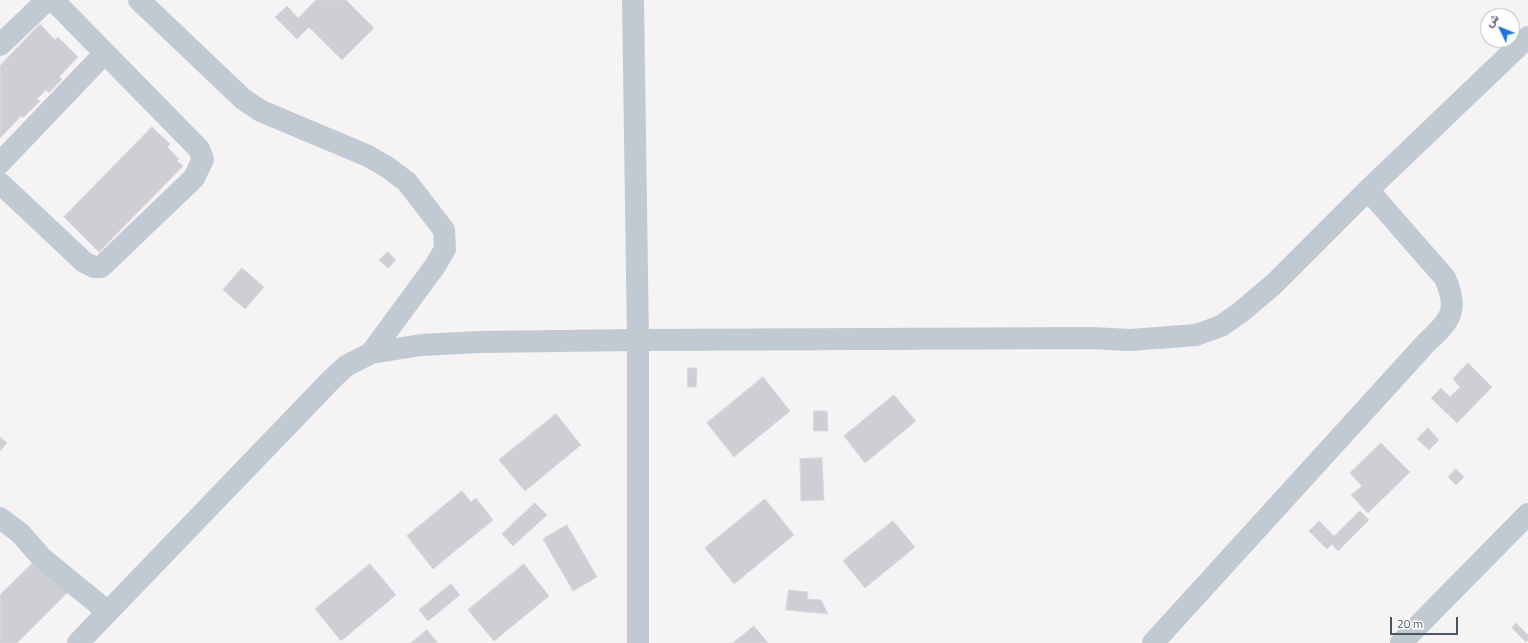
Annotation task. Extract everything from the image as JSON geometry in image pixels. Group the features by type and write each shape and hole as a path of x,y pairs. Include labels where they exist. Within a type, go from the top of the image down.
{"street":[{"path":"0,45 47,0"},
{"path":"0,184 84,262 94,267 102,267 194,178 203,159 199,148 104,54 53,0"},
{"path":"139,0 243,99 261,111 368,156 387,167 407,182 444,230 445,249 435,266 371,353"},
{"path":"633,0 638,340 638,643"},
{"path":"78,643 332,379 346,366 371,353 421,345 479,342 1092,338 1130,340 1196,335 1221,326 1242,312 1274,284 1368,190 1528,37"},
{"path":"0,163 104,54"},
{"path":"1153,643 1427,342 1443,328 1452,312 1452,294 1445,278 1368,190"},
{"path":"1401,643 1528,514"},
{"path":"0,518 20,533 42,558 108,612"}],"building":[{"path":"316,0 346,0 374,28 342,60 309,27 297,39 275,17 287,6 298,18"},
{"path":"40,24 55,40 58,37 78,57 59,77 62,79 49,93 46,90 37,99 40,101 23,118 21,116 0,138 0,66"},
{"path":"152,127 170,144 167,147 179,159 177,161 183,166 99,252 64,217"},
{"path":"388,252 396,260 388,268 379,260"},
{"path":"242,268 264,287 245,309 223,290"},
{"path":"1468,363 1492,387 1457,423 1431,398 1441,388 1450,397 1460,387 1453,379"},
{"path":"688,368 697,368 696,387 688,387"},
{"path":"763,377 790,411 734,457 707,423"},
{"path":"894,395 916,421 865,463 844,436"},
{"path":"814,411 827,411 828,431 814,431"},
{"path":"556,414 581,445 525,491 499,460"},
{"path":"1428,428 1439,440 1429,450 1417,439"},
{"path":"0,437 7,443 0,451"},
{"path":"1381,443 1410,472 1368,513 1351,495 1362,486 1350,473"},
{"path":"822,458 824,500 801,501 800,459"},
{"path":"1456,469 1464,477 1456,485 1448,477"},
{"path":"462,491 471,502 476,498 493,520 433,569 407,536"},
{"path":"765,499 794,535 734,584 705,548"},
{"path":"535,503 547,515 513,546 502,534"},
{"path":"1360,511 1369,520 1338,551 1332,544 1327,549 1309,531 1319,521 1334,536"},
{"path":"893,521 915,547 865,588 843,561"},
{"path":"567,525 597,577 573,591 543,539"},
{"path":"37,559 68,592 17,643 0,643 0,595"},
{"path":"370,564 396,595 341,641 315,609"},
{"path":"524,564 549,596 494,641 468,610"},
{"path":"451,584 460,595 428,621 419,610"},
{"path":"789,590 808,592 807,599 821,600 828,614 786,610"},
{"path":"1516,623 1528,635 1528,640 1526,642 1512,628"},
{"path":"754,626 768,643 733,643"},
{"path":"427,630 438,643 411,643"}]}
